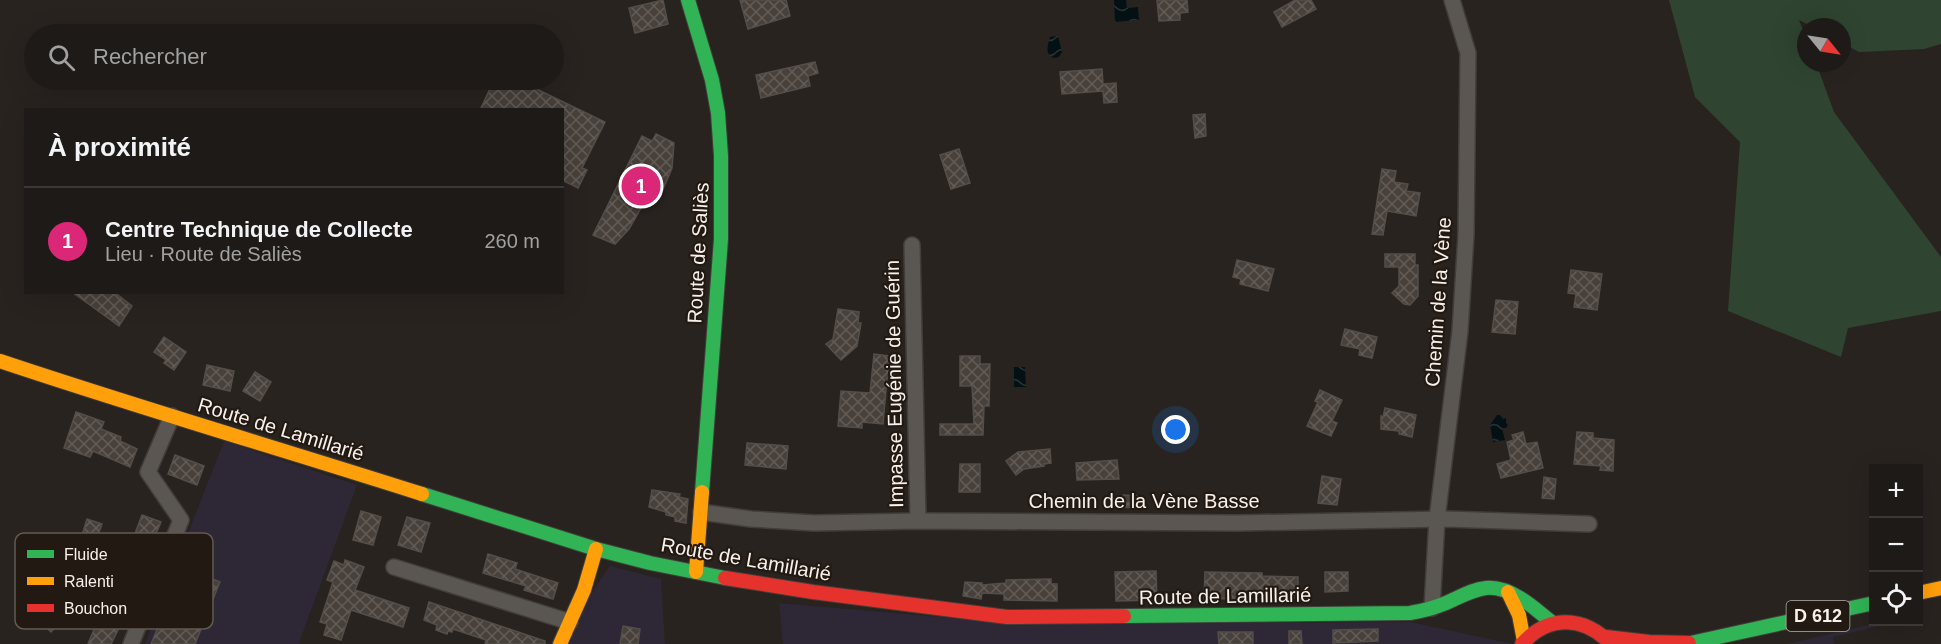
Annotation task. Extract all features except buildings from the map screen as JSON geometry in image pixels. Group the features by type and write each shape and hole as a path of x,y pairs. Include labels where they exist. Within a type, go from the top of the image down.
{"main road":[{"name":"Route de Saliès","path":"688,0 714,87 720,129 722,191 721,239 696,573"},
{"name":"Route de Lamillarié","path":"0,361 98,394 596,549 696,573 813,592 1007,617 1410,613 1432,608 1481,587 1490,586 1508,591"},
{"path":"560,644 587,582 596,549"},
{"path":"1923,592 1941,588"},
{"path":"1508,591 1553,622"},
{"path":"1508,591 1520,614 1524,629 1523,642"},
{"name":"D 612","path":"1608,640 1688,643 1869,604"},
{"path":"1523,642 1537,630 1553,622 1583,624 1595,629 1608,640"}],"street":[{"name":"Chemin de la Vène","path":"1432,608 1437,519 1460,331 1466,235 1468,53 1452,0"},
{"name":"Impasse Eugénie de Guérin","path":"912,245 918,521"},
{"path":"172,416 148,472 181,520 176,533"},
{"name":"Chemin de la Vène Basse","path":"700,512 793,522 1238,523 1437,519 1589,524"},
{"path":"394,567 570,622"},
{"path":"131,644 137,629"}],"shaded area":[{"path":"224,441 357,485 299,643 301,644 145,644 151,629 213,629 213,533 188,533"},
{"path":"610,566 661,579 665,644 556,644"},
{"path":"779,603 1021,624 1411,622 1512,644 783,644"},
{"path":"1869,625 1879,626 1833,637 1834,644 1787,644"}],"green space":[{"path":"1669,0 1941,0 1941,44 1924,49 1859,52 1851,48 1851,18 1797,18 1797,72 1819,72 1834,112 1941,257 1941,311 1848,328 1841,357 1728,311 1740,142 1695,97"}],"water":[{"path":"1114,0 1126,0 1127,8 1138,7 1139,20 1115,22"},
{"path":"1058,36 1062,52 1059,57 1054,58 1048,52 1048,46 1050,37"},
{"path":"1014,367 1025,367 1026,387 1014,387"},
{"path":"1497,415 1503,419 1506,418 1508,425 1502,428 1505,440 1493,442 1490,425"}],"traffic: fast":[{"path":"688,0 712,80 718,113 721,156 721,239 702,492"},
{"path":"422,494 596,549 650,563 725,578"},
{"path":"1124,616 1410,613 1437,606 1482,588 1491,588 1509,592 1520,598 1553,623"},
{"path":"1686,644 1869,604"}],"traffic: slow":[{"path":"0,361 422,494"},
{"path":"696,572 702,492"},
{"path":"560,644 584,590 596,549"},
{"path":"1923,592 1941,588"},
{"path":"1508,592 1519,615 1524,641"}],"traffic: jam":[{"path":"725,578 813,592 1007,617 1124,616"},
{"path":"1522,644 1544,627 1567,622 1589,628 1611,644"},
{"path":"1606,637 1649,642 1689,643"}],"place":[{"name":"Centre Technique de Collecte","path":"641,186"}]}
